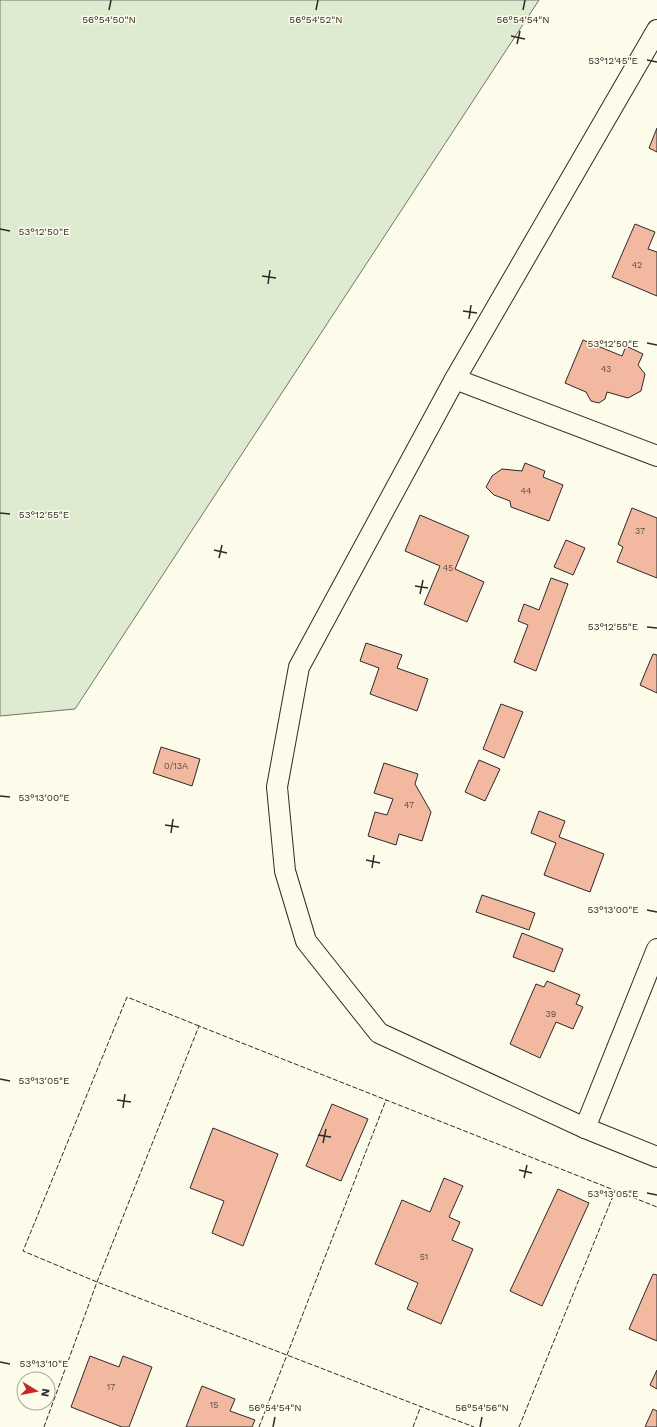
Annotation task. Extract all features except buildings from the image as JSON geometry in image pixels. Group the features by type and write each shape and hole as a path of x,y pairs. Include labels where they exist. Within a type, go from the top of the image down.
{"street":[{"path":"657,30 455,379 299,668 276,787 285,871 306,941 378,1033 585,1128 657,1157"},
{"path":"455,379 657,456"},
{"path":"585,1128 657,949"}],"green space":[{"path":"0,0 539,0 75,709 0,716"}],"fence":[{"path":"199,1026 127,997 23,1251 97,1282 474,1427"},
{"path":"44,1427 97,1282 199,1026 657,1207"},
{"path":"259,1427 386,1100"},
{"path":"519,1427 615,1191"},
{"path":"413,1427 421,1406"}]}
